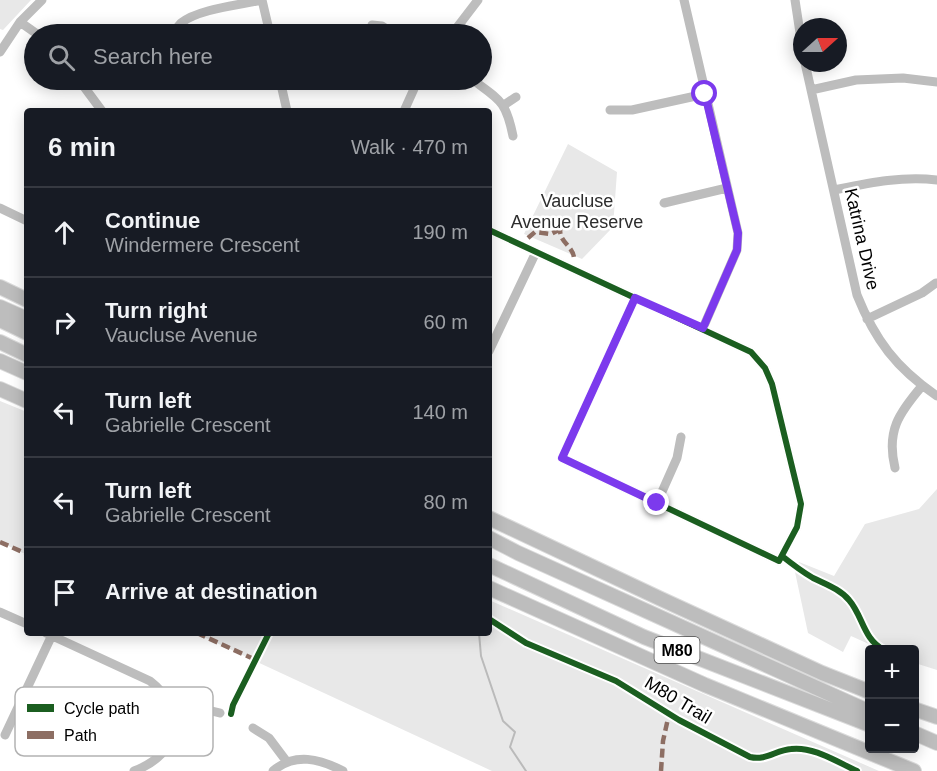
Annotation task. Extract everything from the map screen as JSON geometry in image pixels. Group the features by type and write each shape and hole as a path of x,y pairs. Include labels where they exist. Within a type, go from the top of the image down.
{"highway":[{"path":"0,287 24,299"},
{"path":"0,307 24,318"},
{"path":"0,320 24,332"},
{"path":"0,342 24,354"},
{"path":"0,361 24,372"},
{"path":"0,389 24,399"},
{"path":"492,519 661,600 865,690"},
{"path":"492,528 661,600"},
{"path":"492,540 865,710"},
{"name":"M80","path":"492,566 644,637 865,722"},
{"name":"M80","path":"492,589 705,685 914,771"},
{"path":"919,710 937,717"},
{"path":"919,735 937,743"},
{"path":"919,742 937,749"}],"street":[{"path":"0,52 20,22 42,0"},
{"path":"180,24 189,18 205,13 262,0 268,24"},
{"path":"460,24 478,0"},
{"path":"684,0 738,233 737,250 703,328"},
{"path":"795,0 798,18"},
{"path":"20,22 24,25"},
{"name":"Katrina Drive","path":"807,72 857,295 867,319 886,350 922,386 937,396"},
{"path":"811,90 865,79 903,78 937,82"},
{"path":"86,90 99,108"},
{"path":"282,90 286,108"},
{"path":"405,108 413,90"},
{"path":"485,90 504,105 509,115 513,136"},
{"path":"610,110 632,110 705,94"},
{"path":"504,105 516,98"},
{"path":"834,190 889,179 937,180"},
{"path":"664,203 726,188"},
{"path":"0,208 24,220"},
{"path":"492,231 751,352 765,368 772,384 801,504 797,527 779,561 562,458 635,298"},
{"path":"492,338 536,252"},
{"path":"867,319 936,284"},
{"path":"895,468 891,441 896,422 922,386"},
{"path":"657,503 677,458 681,437"},
{"path":"0,612 24,623"},
{"path":"26,687 48,636"},
{"path":"53,636 150,681 158,687"},
{"path":"213,711 220,714"},
{"path":"5,735 15,712"},
{"path":"253,728 269,738 287,762"},
{"path":"134,771 150,765 160,756"},
{"path":"273,771 287,762 303,758 330,764 343,771"}],"green space":[{"path":"0,0 31,0 3,30 0,29"},
{"name":"Vaucluse Avenue Reserve","path":"568,144 617,172 613,227 582,259 524,234"},
{"path":"0,401 24,411 24,554 0,542"},
{"path":"937,489 937,670 919,664 919,645 871,645 851,636 843,652 808,633 795,572 799,562 834,576 865,524 919,509"},
{"path":"492,601 879,771 492,771 201,636 492,636"}],"waterway":[{"path":"479,636 481,656 503,721 515,732 510,747 526,771"}],"marked path":[{"path":"561,225 561,236 571,250 574,259"},
{"path":"528,238 535,232 551,234 559,230"},
{"path":"0,542 24,553"},
{"path":"204,636 256,660"},
{"path":"661,771 663,741 669,714"}],"cycle path":[{"path":"492,231 751,352 765,368 772,384 801,504 797,527 779,561 562,458 635,298"},
{"path":"782,556 845,596 854,606 867,634 877,645"},
{"name":"M80 Trail","path":"492,621 526,643 616,681 679,720 750,757 761,758 786,750 808,750 857,771"},
{"path":"231,714 233,705 268,636"}],"route":[{"path":"657,503 562,458 635,298 703,328 737,250 738,233 705,94"}]}
